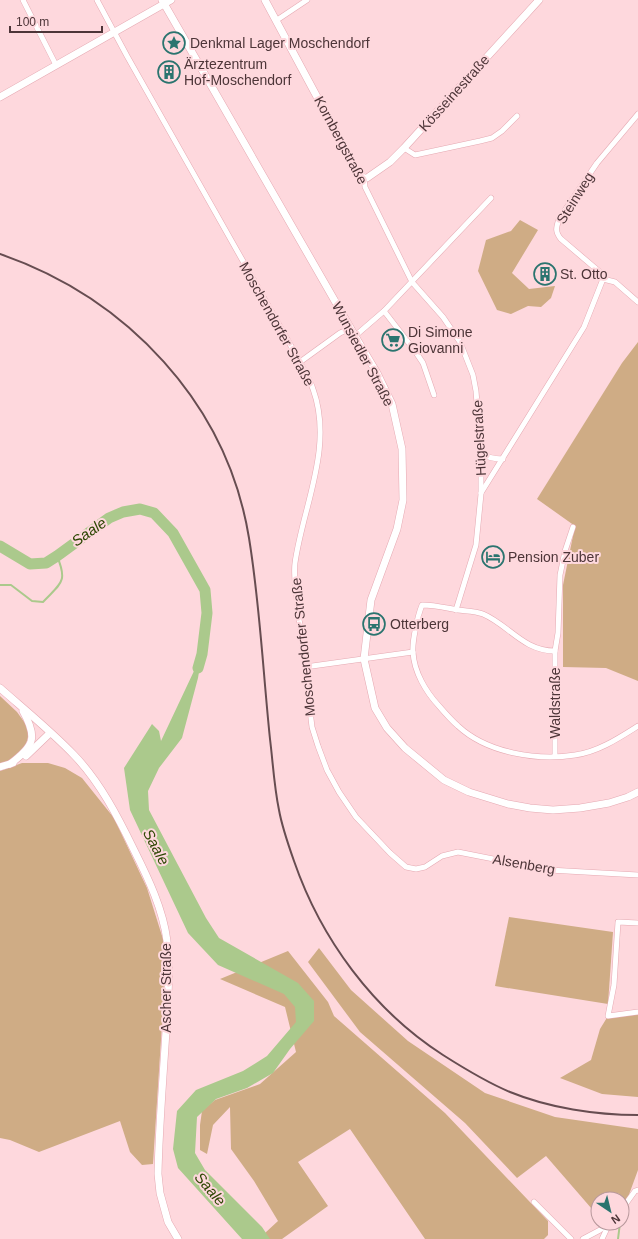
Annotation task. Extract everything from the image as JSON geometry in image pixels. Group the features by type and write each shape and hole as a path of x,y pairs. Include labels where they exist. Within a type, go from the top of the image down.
{"street":[{"path":"23,0 56,65"},
{"name":"Moschendorfer Straße","path":"97,0 114,33 300,362 313,389 318,406 320,427 317,471 295,564 295,584 312,727 326,770 356,817 390,853 406,867 416,869"},
{"path":"0,97 114,33 163,2 171,0"},
{"name":"Kornbergstraße","path":"265,0 359,175 364,178 365,187 412,282"},
{"path":"277,20 307,0"},
{"name":"Kösseinestraße","path":"364,178 367,178 390,162 404,148 538,0"},
{"name":"Wunsiedler Straße","path":"163,2 377,373 392,404 402,449 403,500 397,529 371,600 364,659 375,708 387,728 405,748 444,780 469,792 508,804 553,810 580,808 610,803 638,792"},
{"name":"Steinweg","path":"638,114 597,163 556,227 556,233 561,240 601,274 603,279 615,282 638,302"},
{"path":"404,148 416,155 492,138 502,131 517,116"},
{"path":"355,336 384,311 491,198"},
{"path":"481,494 584,327 603,279"},
{"name":"Hügelstraße","path":"412,282 443,317 460,342 473,375 476,391 481,453 481,494 476,544 456,610"},
{"path":"384,311 423,363 434,395"},
{"path":"300,362 340,333 351,328"},
{"path":"481,453 490,458 503,460"},
{"name":"Waldstraße","path":"555,756 555,651 558,634 560,575 565,551 573,527"},
{"name":"Waldstraße","path":"413,652 419,614 422,605 435,605 456,610 481,613 497,622 525,643 544,651 555,651"},
{"path":"305,667 413,652 415,663 423,683 434,700 459,727 476,739 493,747 535,756 576,755 604,746 638,726"},
{"name":"Ascher Straße","path":"0,688 75,756 113,808 143,867 163,921 167,939 168,991 158,1150 158,1174 160,1193 168,1222 178,1239"},
{"path":"10,764 26,751 31,743 31,727 20,706"},
{"path":"0,767 26,756 50,733"},
{"name":"Alsenberg","path":"416,869 425,867 442,856 458,852 549,870 638,875"},
{"path":"638,923 618,922 614,985 608,1016 638,1012"},
{"path":"630,1198 635,1191 638,1190"},
{"path":"534,1202 572,1239"},
{"path":"583,1239 598,1231"}],"shaded area":[{"path":"520,220 538,230 512,273 529,289 555,286 551,298 541,307 528,306 511,314 497,310 478,271 486,240 511,231"},
{"path":"638,342 638,681 606,668 563,667 563,585 575,526 537,499 622,363"},
{"path":"0,696 17,712 30,730 25,748 0,771"},
{"path":"22,763 48,763 65,768 82,778 114,818 147,888 163,939 164,993 153,1164 142,1165 130,1152 120,1121 39,1152 10,1140 0,1138 0,771"},
{"path":"509,917 613,932 608,1004 495,986"},
{"path":"319,948 351,990 408,1041 485,1093 555,1117 638,1129 638,1170 630,1192 590,1191 590,1207 546,1156 517,1178 465,1123 360,1032 308,962"},
{"path":"288,951 328,1002 334,1016 445,1113 548,1221 548,1235 544,1239 425,1239 350,1129 298,1162 328,1206 282,1239 269,1239 265,1233 278,1221 254,1181 231,1149 230,1107 213,1125 207,1154 200,1150 200,1125 202,1111 215,1100 260,1084 296,1052 285,1007 220,979"},
{"path":"638,1012 638,1097 602,1094 560,1078 591,1060 600,1029 608,1016"}],"water":[{"path":"202,654 198,678 182,738 159,768 148,791 149,810 206,918 219,938 298,983 314,1001 314,1021 290,1049 273,1073 247,1088 216,1099 197,1117 195,1153 205,1170 262,1227 270,1239 242,1239 178,1168 173,1149 177,1111 196,1090 243,1071 267,1056 296,1022 295,1007 284,994 218,965 188,933 130,810 124,768 152,724 159,731 161,741"}],"waterway":[{"name":"Saale","path":"0,546 30,564 46,563 109,518 123,512 140,509 154,513 173,533 205,590 207,613 202,654 198,668"},
{"path":"0,585 11,585 32,601 43,602 61,582 62,571 57,556"},
{"path":"618,1239 619,1231"}],"railway":[{"path":"0,254 46,273 89,298 129,328 164,362 194,400 219,443 237,489 249,538 259,613 277,801 285,836 305,890 319,918 352,970 394,1017 418,1037 443,1055 492,1084 525,1098 573,1110 606,1114 638,1115"}],"place":[{"name":"Denkmal Lager Moschendorf","path":"174,43"},
{"name":"Ärztezentrum Hof-Moschendorf","path":"169,72"},
{"name":"St. Otto","path":"545,274"},
{"name":"Di Simone Giovanni","path":"393,340"},
{"name":"Pension Zuber","path":"493,557"},
{"name":"Otterberg","path":"374,624"}]}
